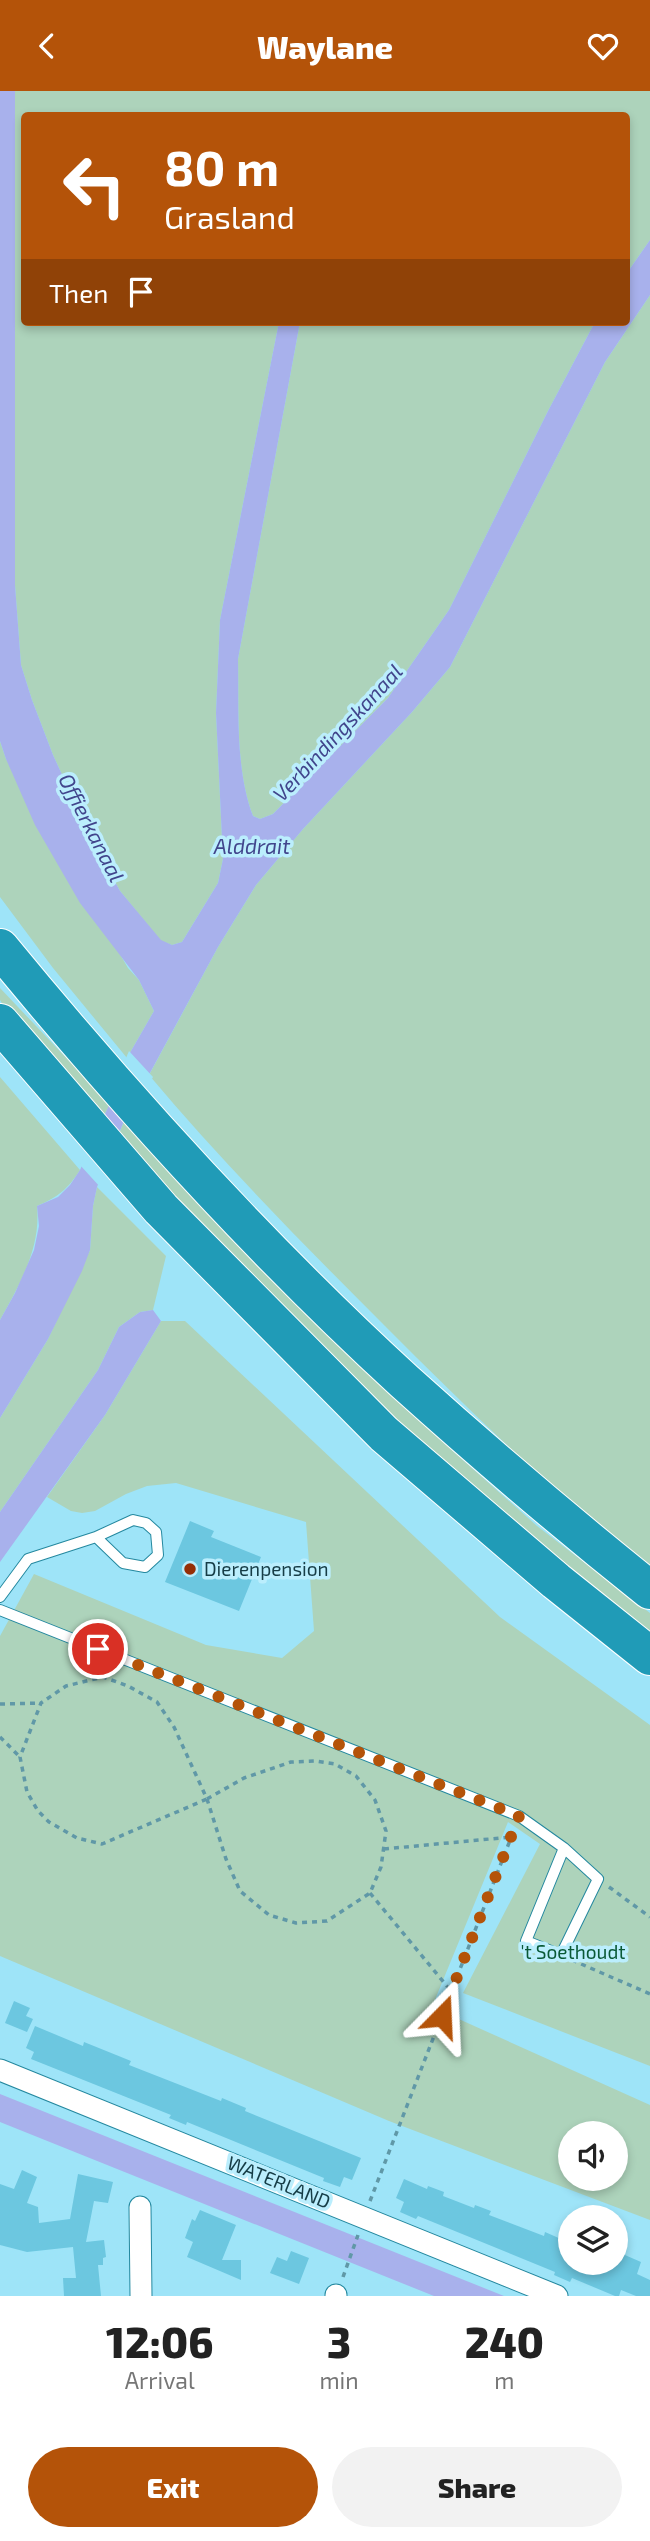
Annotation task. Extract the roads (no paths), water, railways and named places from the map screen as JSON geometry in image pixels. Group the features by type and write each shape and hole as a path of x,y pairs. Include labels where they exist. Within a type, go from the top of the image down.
{"highway":[{"path":"0,927 57,1017"},
{"path":"0,948 57,1017 245,1225 403,1379 493,1460 650,1590"},
{"path":"0,1023 160,1209 384,1434 556,1581 650,1655"}],"street":[{"name":"WATERLAND","path":"0,2070 362,2223 556,2296"},
{"path":"140,2207 141,2296"}],"lane":[{"path":"0,1597 28,1559 96,1537 133,1520 146,1523 156,1532 158,1555 145,1567 123,1563 96,1537"},
{"path":"0,1610 519,1816 565,1848 598,1879 561,1955 526,1941 565,1848"}],"water":[{"name":"Alddrait","path":"0,91 15,91 15,585 21,665 53,755 92,840 120,891 161,940 172,945 182,942 218,883 223,859 216,713 220,620 278,326 299,326 238,659 239,739 243,779 253,816 260,819 273,814 388,698 449,610 593,326 629,326 605,362 450,667 303,829 256,885 218,947 124,1121 97,1187 90,1250 82,1271 48,1339 0,1418 0,1320 34,1250 39,1226 37,1206 58,1197 80,1170 127,1058 154,1011 139,980 80,903 35,825 0,741"},
{"path":"650,240 650,295 630,325 630,269"},
{"path":"153,1310 161,1321 105,1415 0,1562 0,1512 98,1370 119,1327 140,1312"},
{"path":"0,2094 504,2296 434,2296 0,2122"}],"place":[{"name":"Dierenpension","path":"190,1569"}],"water label":[{"name":"Verbindingskanaal","path":"338,733"},
{"name":"Offierkanaal","path":"91,828"}],"park label":[{"name":"'t Soethoudt","path":"573,1952"}]}
